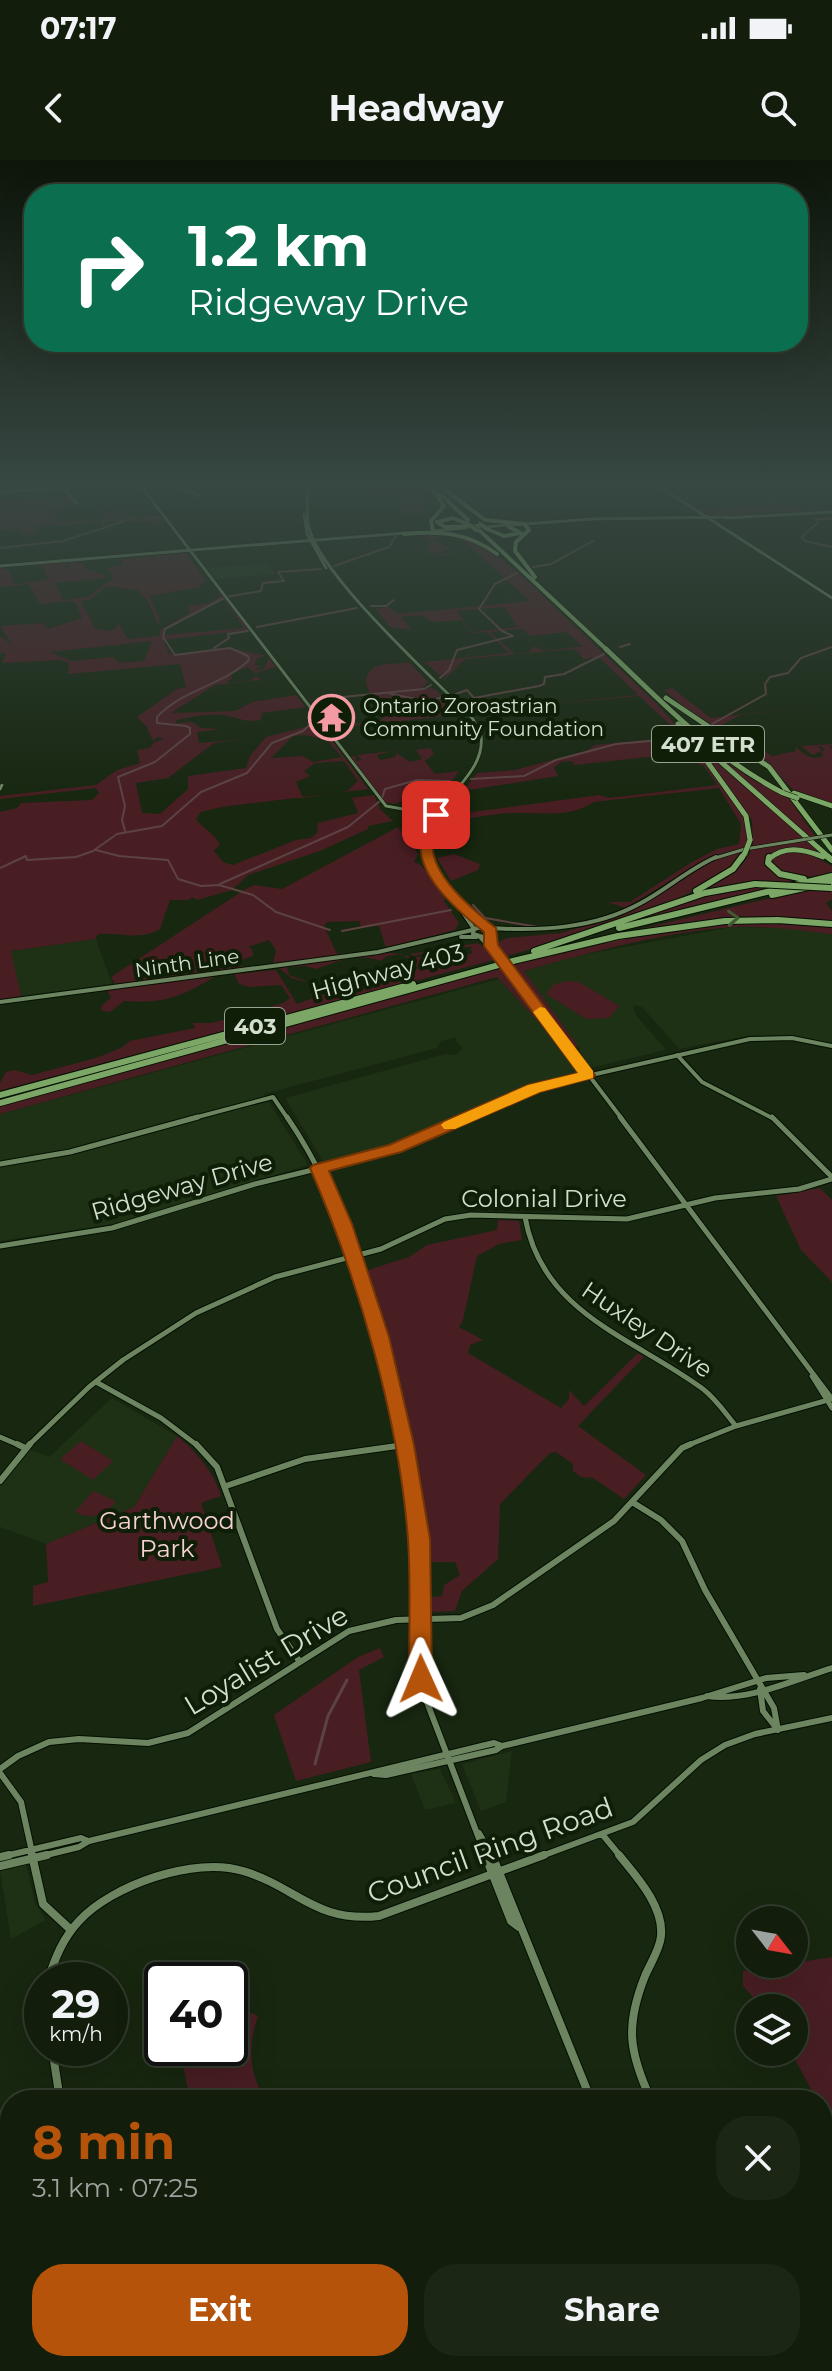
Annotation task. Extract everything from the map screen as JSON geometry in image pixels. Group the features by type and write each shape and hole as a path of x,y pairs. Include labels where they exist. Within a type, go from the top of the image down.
{"highway":[{"name":"407 ETR","path":"541,588 705,738 745,768 783,790 832,808"},
{"name":"407 ETR","path":"547,588 644,682"},
{"path":"626,921 722,878 745,853 750,840 746,816 719,775 644,682"},
{"path":"644,682 694,719 769,767 783,782 813,833 832,850"},
{"path":"678,724 832,862"},
{"path":"832,862 813,852 795,849 776,852 767,860 773,870 789,877 832,881"},
{"path":"601,939 832,881"},
{"path":"558,944 832,881"},
{"name":"Highway 403","path":"0,1095 558,944 705,893 755,884 832,881"},
{"name":"Highway 403","path":"0,1103 601,939 732,918 776,918 832,924"}],"street":[{"path":"219,588 386,806 436,815"},
{"path":"348,588 473,719 481,736 477,760 436,815 426,842 433,868 473,930 491,946 513,975 830,1400 832,1408"},
{"path":"489,931 554,928 600,920 643,902 713,858 746,848 832,835"},
{"path":"458,905 489,931 491,946"},
{"name":"Ninth Line","path":"378,952 473,930 489,931"},
{"name":"Ninth Line","path":"0,1002 432,945 463,936 479,937 489,931"},
{"name":"Ridgeway Drive","path":"0,1246 112,1228 255,1184 395,1149 534,1088 587,1075 764,1037 792,1038 832,1046"},
{"path":"677,1055 702,1082 771,1116 832,1178"},
{"path":"0,1164 70,1152 273,1097 319,1168 331,1192 380,1337 404,1445 419,1539 421,1679 447,1758 496,1874 511,1921 519,1927 587,2090"},
{"name":"Colonial Drive","path":"0,1481 25,1448 138,1346 231,1295 303,1268 386,1248 425,1225 448,1217 627,1219 724,1197 802,1189 832,1178"},
{"name":"Huxley Drive","path":"525,1217 530,1245 560,1290 578,1310 697,1385 718,1403 736,1426"},
{"path":"96,1382 190,1438 217,1467 277,1629 300,1662"},
{"name":"Loyalist Drive","path":"0,1771 41,1743 60,1739 83,1737 163,1742 188,1733 335,1637 363,1625 461,1618 507,1598 530,1577 614,1521 682,1448 736,1426 830,1400"},
{"path":"0,1437 25,1448"},
{"path":"226,1486 296,1462 404,1445"},
{"path":"632,1502 661,1520 682,1541 758,1686 758,1697 771,1724 778,1730"},
{"path":"0,1857 79,1847 89,1841 373,1774 386,1775 707,1696 715,1699 758,1686 797,1680 804,1675 832,1668"},
{"name":"Council Ring Road","path":"55,1962 71,1930 94,1906 120,1889 203,1867 247,1873 314,1909 353,1919 390,1913 640,1818 712,1752 746,1737 832,1718"},
{"path":"0,1771 21,1802 43,1904 71,1930"},
{"path":"602,1834 648,1892 661,1922 661,1936 629,2022 630,2053 647,2090"},
{"path":"0,1866 33,1853"},
{"path":"55,2066 58,2090"}],"shaded area":[{"path":"732,927 788,928 832,934 832,1043 774,1035 746,1036 679,1049 642,1007 633,1005 636,1015 666,1050 587,1066 578,1046 524,971 581,955"},
{"path":"96,939 112,984 21,996 10,951"},
{"path":"499,979 543,1026 578,1072 533,1083 386,1146 323,1161 285,1098 445,1054 456,1055 463,1048 455,1041 457,1037 441,1041 437,1048 264,1094 308,1165 113,1224 0,1241 0,1114"},
{"path":"112,1398 177,1436 134,1507 46,1544 0,1527 0,1487 29,1449 49,1457"},
{"path":"512,1751 506,1802 481,1811 462,1764"},
{"path":"440,1769 456,1803 425,1810 411,1774"},
{"path":"26,1864 35,1903 46,1920 11,1939 0,1871"}],"green space":[{"path":"31,588 57,588 63,600 88,597 104,588 91,599 81,601 95,629 109,631 117,627 116,620 128,639 160,636 160,630 190,613 188,606 209,603 220,596 218,589 249,630 163,640 169,654 231,648 268,655 258,658 254,665 262,666 253,671 264,669 269,658 276,667 255,673 248,667 230,674 232,678 226,683 250,681 256,676 261,680 215,685 171,713 235,711 253,702 296,695 306,707 262,713 261,720 255,721 217,715 177,720 176,723 192,722 201,728 220,729 197,732 199,743 245,739 214,743 168,778 136,783 142,813 160,814 188,789 188,776 246,768 250,756 266,737 319,723 368,789 331,793 347,791 358,781 344,761 315,763 304,771 310,776 296,782 303,797 201,812 196,819 220,844 214,851 223,862 233,865 296,840 311,838 317,833 318,823 358,813 352,798 374,795 380,809 393,821 368,826 368,829 320,851 248,875 232,890 197,900 192,897 189,900 170,900 160,929 152,933 98,934 95,939 11,951 21,996 0,1000 0,812 17,808 21,803 92,800 99,793 96,788 0,799 0,796 96,785 117,770 140,763 137,750 150,748 154,742 164,739 158,737 153,741 146,726 137,717 177,689 186,687 180,664 68,674 69,663 61,660 2,663 6,653 0,653 0,636 12,645 0,626 41,623 48,629 82,618 76,603 40,604","holes":["224,600 244,628 165,635 165,630 216,601","152,641 144,661 119,663 113,657 72,661 50,652","293,736 326,739 342,757 313,762 303,756 271,758"]},
{"path":"123,588 193,588 149,596 159,617 159,627 148,601 137,590"},
{"path":"516,588 535,588 655,702 707,760 748,823 748,846 710,857 625,908 608,902 630,902 692,862 717,849 739,844 741,824 719,788 594,802 567,812 511,813 440,824 443,816 599,795 609,798 717,785 704,766 690,760 685,753 574,765 572,761 561,762 554,768 558,776 463,791 477,773 515,770 586,751 595,745 668,738 677,731 639,696 509,708 638,695 599,657 584,659 574,649 465,659 443,681 447,672 439,675 425,662 509,653 487,632 472,633 462,620 432,622 422,615 401,617 411,630 390,627 376,609 389,607 397,614 530,601","holes":["504,607 517,627 472,632 457,611","523,629 530,636 566,632 583,646 545,651 532,646 531,652 515,654 490,632"]},
{"path":"409,662 428,682 420,690 435,690 441,695 437,697 445,701 455,715 336,728 337,725 379,722 387,714 366,684 369,672 378,666"},
{"path":"672,688 711,718 832,704 740,715 722,725 772,756 796,751 795,746 815,758 823,756 821,752 825,750 821,746 818,747 822,751 812,755 801,746 832,744 832,747 827,745 832,749 832,803 792,789 766,761 664,690"},
{"path":"430,748 434,754 425,761 435,774 459,771 453,780 446,781 449,784 437,800 423,792 395,804 384,802 349,757 356,756 356,761 362,760 357,755 392,751 377,755 380,760 395,757 397,753 410,762 422,759 416,750"},
{"path":"706,755 804,838 753,846 752,820"},
{"path":"720,761 755,781 787,796 815,836 810,837"},
{"path":"398,827 418,854 414,862 421,865 446,897 444,901 459,923 455,930 386,948 379,926 361,926 359,921 327,922 324,926 337,954 342,955 273,964 276,950 269,940 248,947 252,949 253,956 239,961 237,966 243,969 115,984 111,977 244,890 254,885 282,889"},
{"path":"807,840 832,861 807,851 788,848 765,858 776,872 806,879 682,898 731,874 752,849"},
{"path":"747,849 731,867 705,885 673,901 599,929 504,957 495,944 507,938 561,933 620,915 649,901 711,861"},
{"path":"801,850 832,866 832,873 800,876 785,873 771,865 773,855"},
{"path":"454,854 480,864 478,870 451,881 437,858"},
{"path":"785,885 598,932 712,895"},
{"path":"816,887 832,889 832,899 826,903 832,911 832,922 738,916 636,930"},
{"path":"718,920 832,925 832,934 759,927 709,929 628,944 524,971 578,1046 573,1048 511,965 584,945"},
{"path":"478,943 497,959 0,1092 0,1083 6,1072 15,1070 32,1075 96,1058 130,1041 195,1028 193,1023 212,1023 283,1003 290,998 281,985 249,987 239,984 234,974 276,970 297,1004 396,968 412,972 418,968 405,956 430,955 436,963 473,953 470,948 473,947 453,947"},
{"path":"367,953 401,954 387,956 381,961 348,959 316,969 287,967 289,975 311,983 291,978 278,967"},
{"path":"503,967 550,1027 545,1029 497,977 0,1114 0,1105"},
{"path":"214,977 171,998 124,1001 110,1012 102,1011 101,1006 111,998 107,990"},
{"path":"566,981 579,982 619,1006 609,1018 586,1019 546,994 553,985"},
{"path":"820,1188 832,1200 832,1282 801,1250 776,1196"},
{"path":"498,1220 519,1221 522,1240 499,1244 477,1256 459,1327 483,1340 470,1345 468,1353 561,1408 569,1399 569,1390 584,1406 638,1353 644,1357 578,1426 646,1475 624,1499 593,1478 581,1477 573,1471 573,1464 556,1452 550,1453 500,1504 498,1559 462,1591 455,1611 431,1612 428,1610 428,1597 442,1596 444,1585 460,1575 455,1562 430,1562 405,1415 388,1342 365,1271 409,1257 427,1245 497,1230"},
{"name":"Garthwood Park","path":"177,1436 204,1463 218,1487 221,1496 201,1503 222,1567 33,1606 33,1586 48,1582 46,1544 134,1507"},
{"path":"81,1441 113,1461 93,1480 60,1459"},
{"path":"93,1491 116,1501 98,1515 87,1516 75,1512"},
{"path":"380,1648 384,1657 359,1670 371,1762 296,1781 274,1715 358,1657"},
{"path":"832,1957 832,2090 812,2090 799,2066 808,2066 808,1994 750,1994 743,1986 743,1978 808,1978 808,1961"},
{"path":"248,2011 258,2016 251,2049 253,2070 260,2090 188,2090 183,2066 248,2066"}],"waterway":[{"path":"226,597 261,591 262,588"},
{"path":"440,678 449,670 457,650 513,636 502,631 479,609 492,588"},
{"path":"125,831 122,820 125,806 118,777 155,762 190,734 190,728 157,723 157,717 179,700 227,676 249,660 248,656 230,648 175,655 163,637 165,629 224,598"},
{"path":"371,606 386,606 394,600"},
{"path":"257,627 357,608"},
{"path":"214,648 229,638 228,634 248,631"},
{"path":"620,647 630,644"},
{"path":"712,724 766,694 765,684 770,677 788,673 801,658 832,647"},
{"path":"456,694 467,690 474,698 539,686 544,684 545,677 564,674 604,654"},
{"path":"317,714 314,709 343,697 424,689 431,685"},
{"path":"391,694 431,702 441,697"},
{"path":"0,868 26,856 27,860 76,857 93,851 117,834 162,826 201,792 247,773 272,743 303,731 316,719"},
{"path":"471,779 524,776 556,760 616,744 671,739 679,735"},
{"path":"382,798 385,789 417,780 450,781"},
{"path":"220,884 348,827 380,801"},
{"path":"96,850 119,856 168,860 178,879 201,886 219,885 253,895 276,912 330,930"},
{"path":"473,905 485,918 538,927"},
{"path":"342,931 451,910"},
{"path":"607,942 625,938"},
{"path":"315,1764 328,1716 347,1680"}],"slow traffic":[{"path":"449,1125 534,1088 587,1075 540,1012"}],"place":[{"name":"Ontario Zoroastrian Community Foundation","path":"332,717"}],"route":[{"path":"421,1679 421,1564 404,1445 380,1337 343,1224 319,1168 395,1149 534,1088 587,1075 491,946 491,931 458,905 433,868 426,842 436,815"}]}
